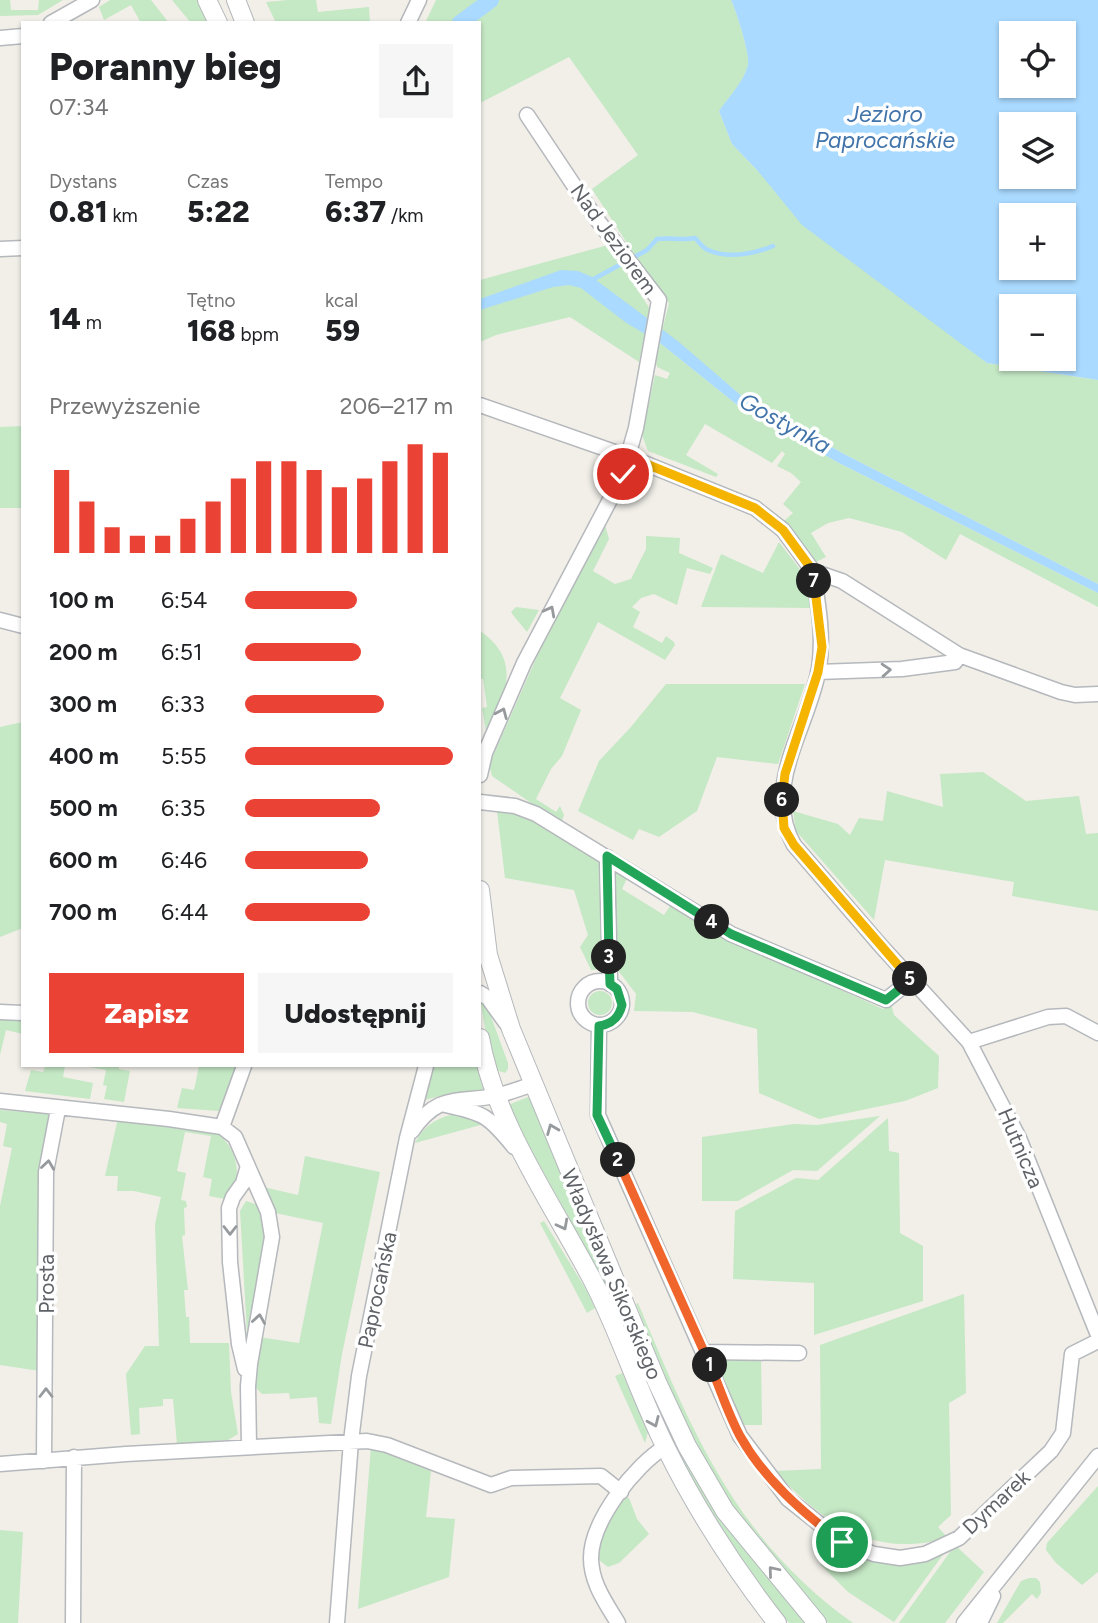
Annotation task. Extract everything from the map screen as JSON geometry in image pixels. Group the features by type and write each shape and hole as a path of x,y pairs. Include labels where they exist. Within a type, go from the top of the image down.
{"street":[{"path":"55,21 92,0"},
{"path":"207,0 217,21"},
{"path":"236,0 244,21"},
{"path":"409,21 419,0"},
{"path":"0,38 21,36"},
{"name":"Nad Jeziorem","path":"481,771 485,753 524,663 622,477 629,457 659,300 633,269 527,115"},
{"path":"0,248 21,248"},
{"path":"481,405 629,457 755,508 783,530 813,571 842,582 959,655 1061,692 1076,695 1098,694"},
{"name":"Hutnicza","path":"813,571 822,647 818,672 785,774 782,799 784,828 794,845 911,980 970,1042 1019,1138 1098,1335"},
{"path":"0,620 21,625"},
{"path":"818,672 902,669 956,662 959,655"},
{"path":"481,802 514,806 536,814 731,934 886,1000 911,980"},
{"path":"607,856 610,984"},
{"name":"Władysława Sikorskiego","path":"481,898 488,955 511,1029 657,1382 687,1446 725,1511 817,1623"},
{"path":"593,982 610,984 617,989 622,1005 615,1020 599,1026 590,1023 579,1011 580,993 593,982"},
{"path":"481,994 488,998 511,1029"},
{"path":"0,1012 21,1013"},
{"path":"970,1042 1048,1017 1066,1016 1098,1033"},
{"name":"Dymarek","path":"599,1026 597,1115 740,1436 789,1499 842,1542 874,1554 901,1558 925,1554 959,1538 1051,1451 1063,1433 1072,1354 1098,1341"},
{"name":"Władysława Sikorskiego","path":"481,1041 497,1096 532,1169 604,1304 665,1447 709,1523 777,1623"},
{"path":"222,1126 244,1067"},
{"name":"Paprocańska","path":"337,1623 351,1441 359,1376 407,1138 426,1067"},
{"path":"440,1104 464,1098 497,1096 534,1084"},
{"path":"0,1101 222,1126 235,1137 268,1212 272,1237 248,1386 249,1447"},
{"path":"440,1104 472,1110 493,1121 532,1169"},
{"name":"Paprocańska","path":"407,1138 422,1117 440,1104"},
{"name":"Prosta","path":"44,1461 46,1172 58,1109"},
{"path":"248,1166 243,1183 229,1208 230,1262 239,1344 248,1386"},
{"path":"704,1352 799,1353"},
{"path":"0,1464 74,1457 367,1441 387,1445 492,1485 511,1478 601,1476 621,1492"},
{"path":"618,1623 597,1590 591,1558 601,1521 645,1461 665,1447"},
{"path":"964,1623 1098,1456"},
{"path":"74,1457 74,1623"},
{"path":"980,1623 1003,1575"}],"green space":[{"path":"0,0 10,0 11,10 38,10 39,0 63,0 38,15 0,16"},
{"path":"110,0 151,0 167,21 140,21 131,5 104,20 99,7"},
{"path":"172,0 199,0 207,21 189,21"},
{"path":"316,0 318,12 369,7 370,21 275,21 266,2"},
{"path":"436,0 731,0 745,42 748,64 740,83 719,111 732,144 757,170 987,363 999,365 999,371 1039,371 1098,380 1098,584 844,454 744,398 662,331 669,303 652,282 592,189 638,155 569,57 481,102 481,21 426,21"},
{"path":"608,245 650,309 639,362 570,317 496,335 481,342 481,280"},
{"path":"660,343 741,408 839,463 1098,593 1098,607 960,534 946,560 902,532 849,518 828,523 811,533 826,557 814,563 784,521 793,513 783,504 801,482 777,466 785,454 782,451 772,463 705,424 686,455 718,474 716,477 648,451 642,435 655,375 667,379 670,373 657,367"},
{"path":"21,426 21,508 0,508 0,427"},
{"path":"605,525 609,539 593,571 615,584 631,579 646,549 646,536 680,538 679,553 713,568 710,574 687,568 677,605 654,594 641,598 632,607 640,612 633,627 662,643 666,636 674,642 675,645 665,660 598,622 560,698 581,710 562,756 551,769 536,799 556,812 560,806 564,815 562,821 492,776 489,765 538,654"},
{"path":"779,542 799,568 812,608 701,607 721,554 763,573"},
{"path":"516,607 539,610 527,632 511,612"},
{"path":"481,632 494,643 506,667 504,694 487,737 482,708 487,707"},
{"path":"666,684 805,684 778,764 717,757 697,811 659,837 639,829 633,840 578,811 599,761"},
{"path":"21,722 21,929 0,937 0,727"},
{"path":"983,772 1026,801 1079,796 1086,834 1098,833 1098,911 1012,896 1014,882 885,860 874,920 796,831 793,811 838,824 850,835 859,818 883,821 887,791 943,807 940,774"},
{"path":"497,811 526,817 597,857 603,876 604,959 595,970 591,970 580,947 588,935 574,890 505,878"},
{"path":"613,874 627,878 622,889 664,915 670,906 715,933 883,1009 891,1004 894,1015 939,1056 938,1088 905,1101 819,1119 759,1093 757,1029 693,1012 634,1011 636,994 614,965"},
{"path":"600,991 611,998 612,1003 605,1014 600,1015 589,1008 588,1003 595,992"},
{"path":"481,1000 489,1011 508,1063 505,1073 496,1070 487,1039"},
{"path":"0,1016 21,1017 21,1034 6,1030 0,1055"},
{"path":"45,1067 65,1067 63,1077 93,1083 90,1099 25,1091 31,1070 43,1072"},
{"path":"90,1067 119,1067 130,1071 124,1102 104,1099 106,1070"},
{"path":"199,1067 236,1067 219,1111 177,1108 182,1088 194,1090"},
{"path":"431,1067 477,1067 484,1090 451,1093 425,1100"},
{"path":"528,1097 617,1302 611,1304 587,1253 508,1105"},
{"path":"0,1110 51,1114 40,1371 0,1365 0,1206 12,1148 3,1146 7,1124 0,1122"},
{"path":"459,1114 484,1124 415,1143 433,1122"},
{"path":"880,1116 817,1171 793,1170 738,1201 702,1201 702,1137 794,1124 817,1125"},
{"path":"118,1118 214,1132 225,1140 235,1159 236,1180 225,1199 209,1196 212,1179 203,1177 211,1136 185,1132 177,1171 186,1173 181,1200 186,1201 187,1207 184,1208 185,1235 182,1236 190,1343 229,1343 231,1392 238,1434 228,1440 177,1444 173,1399 163,1399 163,1406 139,1408 140,1434 131,1435 126,1374 145,1346 159,1346 155,1224 161,1197 134,1191 117,1191 118,1176 105,1176"},
{"path":"888,1118 889,1151 899,1153 900,1233 923,1246 923,1301 814,1335 814,1283 733,1279 735,1211 796,1178 818,1180"},
{"path":"305,1156 380,1172 342,1354 331,1424 319,1423 317,1397 290,1399 289,1393 262,1394 255,1387 258,1337 299,1343 323,1223 275,1213 263,1187 298,1195"},
{"path":"246,1201 258,1205 263,1212 267,1235 247,1333 240,1211"},
{"path":"544,1221 595,1308 587,1313 540,1223"},
{"path":"964,1294 966,1393 949,1403 951,1515 938,1527 946,1536 931,1542 904,1544 866,1538 849,1531 802,1498 774,1471 821,1469 820,1345"},
{"path":"638,1303 699,1438 747,1519 777,1556 812,1590 853,1623 828,1623 778,1565 732,1504 705,1461 686,1423 636,1304"},
{"path":"709,1355 761,1356 762,1425 738,1425"},
{"path":"622,1373 648,1432 645,1443 615,1376"},
{"path":"371,1447 431,1471 426,1517 455,1519 449,1577 358,1609"},
{"path":"683,1459 731,1532 806,1623 789,1623 774,1604 720,1525"},
{"path":"1098,1486 1098,1572 1082,1585 1056,1563 1046,1550 1047,1543"},
{"path":"621,1497 629,1498 637,1519 649,1534 619,1563 608,1567 599,1560 600,1543"},
{"path":"0,1530 23,1532 18,1623 0,1623"},
{"path":"835,1541 924,1559 945,1552 894,1622 848,1592 820,1564"},
{"path":"957,1547 984,1572 945,1623 899,1623 950,1552"},
{"path":"1036,1578 1040,1582 1041,1593 1037,1599 1032,1594 1003,1623 997,1623 1021,1581"}],"water":[{"name":"Jezioro Paprocańskie","path":"731,0 1098,0 1098,380 1039,371 1076,371 1076,294 999,294 999,365 987,363 802,225 732,144 719,111 740,82 748,64"},
{"name":"Gostynka","path":"561,270 578,271 592,277 679,342 744,398 844,454 1098,584 1098,593 839,463 741,408 660,343 625,322 581,288 569,285 553,287 481,310 481,299"}],"waterway":[{"path":"463,21 491,0"},
{"path":"592,280 647,250 657,239 695,238 706,249 732,255 773,246"}],"route":[{"path":"623,474 629,457 755,508 783,530 813,571 822,647 818,672 785,774 782,799 784,828 794,845 911,980 886,1000 731,934 607,856 610,984 621,996 622,1005 615,1020 599,1026 597,1115 740,1436 789,1499 842,1542"}]}
